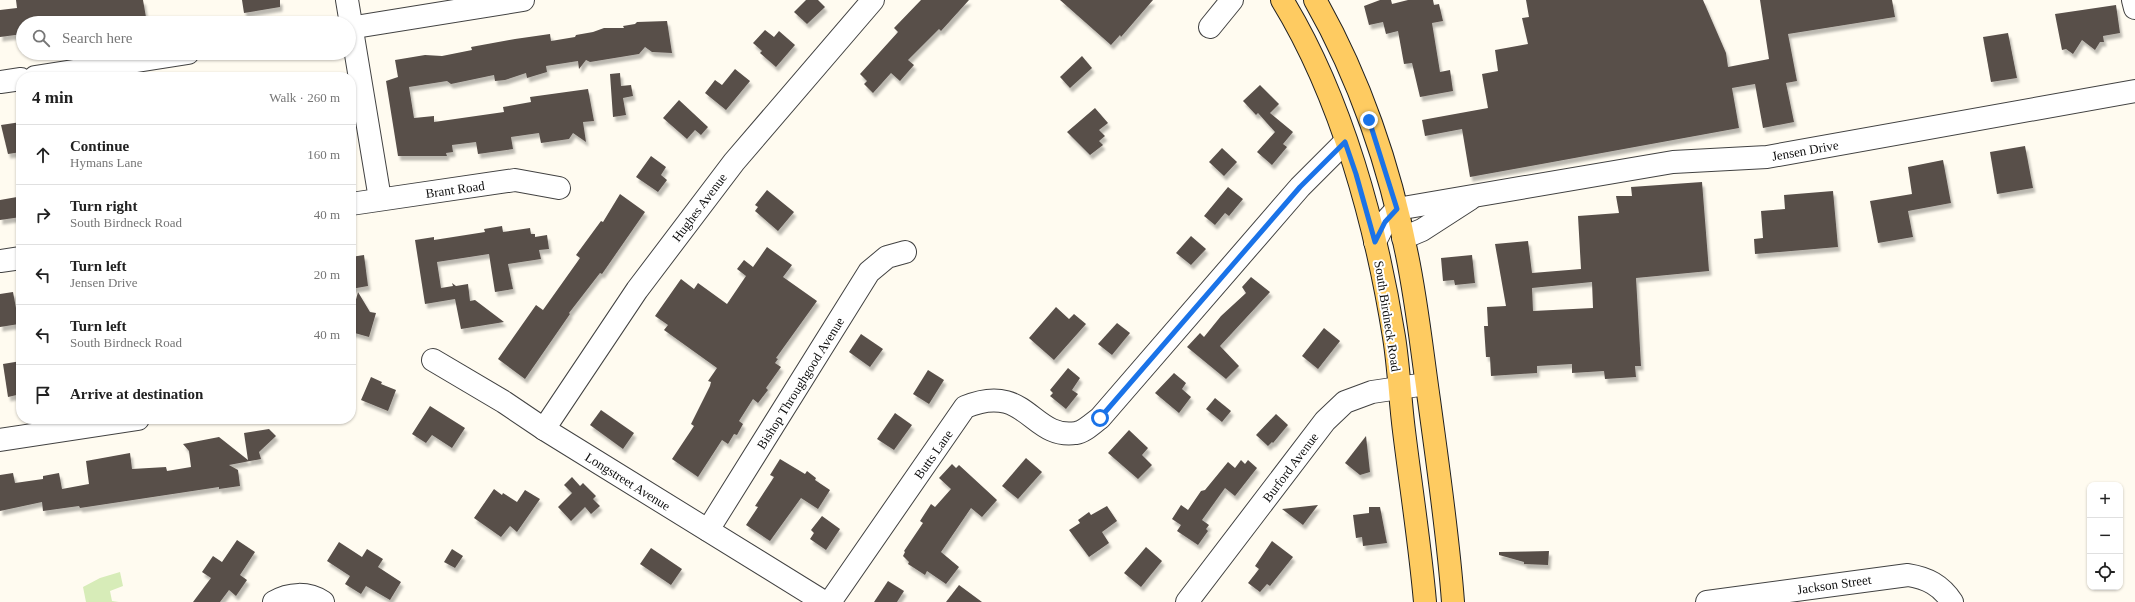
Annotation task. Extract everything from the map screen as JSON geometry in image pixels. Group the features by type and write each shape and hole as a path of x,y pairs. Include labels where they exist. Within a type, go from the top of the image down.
{"main road":[{"name":"South Birdneck Road","path":"1282,0 1324,83 1356,174 1375,242 1394,340 1425,602"},
{"path":"1315,0 1350,71 1369,120 1397,209 1426,384 1447,534 1453,602"}],"street":[{"path":"347,0 349,16"},
{"path":"356,27 523,0"},
{"name":"Hughes Avenue","path":"544,429 637,290 729,168 873,0"},
{"path":"1210,27 1232,0"},
{"path":"2133,0 2135,8"},
{"path":"67,72 143,60"},
{"path":"356,60 380,199"},
{"path":"0,82 16,80"},
{"name":"Jensen Drive","path":"1397,209 1673,162 1767,157 2135,92"},
{"name":"Butts Lane","path":"830,602 965,407 986,400 1010,402 1057,433 1078,433 1100,418 1300,187 1345,142"},
{"name":"Brant Road","path":"356,203 515,180 559,188"},
{"name":"Jensen Drive","path":"1403,238 1422,230 1446,216 1474,196"},
{"path":"1375,242 1385,222 1397,209"},
{"name":"Bishop Throughgood Avenue","path":"708,530 869,272 887,257 905,252"},
{"path":"0,261 16,259"},
{"name":"Longstreet Avenue","path":"433,360 504,402 544,429 824,602"},
{"name":"Burford Avenue","path":"1187,602 1325,421 1346,402 1372,392 1426,384"},
{"path":"0,440 105,424"},
{"name":"Jackson Street","path":"1707,602 1908,575 1921,577 1936,584 1952,602"},
{"path":"274,602 288,596 301,595 317,598 323,602"}],"green space":[{"path":"120,572 123,586 110,591 112,601 119,602 86,602 83,587 100,578"}],"building":[{"path":"16,0 143,0 146,16 16,16 16,35 0,37 0,10 17,8"},
{"path":"242,0 280,0 280,7 244,13"},
{"path":"806,0 818,0 825,7 807,24 794,12"},
{"path":"921,0 969,0 941,31 939,29 908,60 914,65 900,81 891,73 873,93 864,84 867,81 860,74 898,32 894,28"},
{"path":"1060,0 1153,0 1121,37 1120,35 1111,45"},
{"path":"1380,0 1391,0 1392,4 1408,0 1433,0 1434,5 1439,4 1443,21 1432,23 1440,72 1450,70 1453,91 1420,97 1412,63 1404,64 1398,31 1386,34 1383,22 1369,25 1364,6"},
{"path":"1526,0 1703,0 1726,53 1728,67 1769,59 1760,0 1892,0 1895,17 1788,34 1797,81 1786,83 1794,122 1763,128 1755,84 1732,88 1739,128 1470,177 1462,129 1425,136 1422,120 1488,108 1482,74 1498,71 1495,50 1528,44 1522,18 1529,17"},
{"path":"2116,5 2120,33 2103,36 2104,42 2100,42 2095,50 2082,40 2073,54 2066,49 2062,50 2055,14"},
{"path":"667,21 672,53 652,52 645,47 639,54 590,62 586,60 579,69 578,61 546,66 547,72 527,78 526,73 505,80 495,81 494,75 451,84 447,81 409,87 414,118 434,116 434,122 504,112 503,107 531,102 530,97 588,89 594,121 583,122 586,142 573,133 569,139 541,143 539,133 511,137 513,149 478,154 476,142 452,145 453,152 446,153 447,156 398,156 386,81 398,77 395,60 425,55 442,56 472,50 471,47 515,39 550,34 551,41 575,37 576,35 593,32 604,28 624,28 623,26 635,24 637,22"},
{"path":"765,30 774,37 779,31 795,45 776,67 760,53 762,51 753,43"},
{"path":"2008,33 2017,78 1991,82 1983,37"},
{"path":"1082,56 1092,68 1070,88 1060,77"},
{"path":"735,69 750,81 726,110 705,93 715,80 722,85"},
{"path":"620,73 621,86 631,85 633,96 623,98 626,115 613,117 610,74"},
{"path":"1260,85 1279,104 1270,113 1293,132 1283,144 1287,147 1272,165 1257,152 1275,132 1258,113 1256,115 1243,101"},
{"path":"679,100 708,127 701,135 695,130 687,139 663,118"},
{"path":"1095,108 1108,123 1099,130 1105,136 1099,141 1103,145 1090,155 1067,132"},
{"path":"16,123 16,153 8,154 1,125"},
{"path":"2025,146 2033,188 1997,194 1990,152"},
{"path":"1222,148 1237,162 1224,176 1209,162"},
{"path":"651,156 666,167 661,175 667,180 658,192 636,177"},
{"path":"1943,160 1951,203 1908,211 1913,237 1878,243 1870,201 1912,194 1908,167"},
{"path":"1702,182 1709,271 1636,278 1641,366 1635,366 1636,377 1605,379 1604,371 1572,373 1572,364 1537,366 1537,373 1491,376 1490,357 1486,357 1484,326 1488,326 1487,307 1506,306 1495,244 1528,241 1532,273 1581,269 1578,216 1619,213 1616,196 1632,196 1631,187","holes":["1592,282 1593,308 1533,311 1532,288"]},
{"path":"1228,187 1243,199 1229,216 1225,213 1215,225 1204,216"},
{"path":"767,190 794,212 778,231 755,211 758,207 755,205"},
{"path":"1833,191 1838,247 1755,254 1754,239 1763,238 1761,211 1785,209 1784,195"},
{"path":"620,194 645,212 602,274 600,273 569,313 570,314 525,379 498,359 536,305 543,310 580,258 576,255 601,221 603,222"},
{"path":"16,197 16,218 0,220 0,200"},
{"path":"502,226 503,232 530,228 531,234 535,234 535,237 547,235 549,249 539,250 541,259 508,264 513,289 495,292 489,254 437,262 441,288 453,286 452,283 456,286 468,284 470,301 475,300 504,322 461,329 455,299 425,304 415,240 434,237 434,240 485,232 484,229"},
{"path":"1191,236 1206,249 1191,265 1176,253"},
{"path":"767,247 792,265 783,277 817,301 776,358 778,359 775,363 781,367 766,388 768,390 758,403 753,399 739,421 743,424 737,435 734,434 728,444 722,440 698,477 672,459 694,426 691,424 710,386 711,382 708,381 717,368 664,330 668,325 655,316 681,279 694,289 698,283 727,304 746,276 737,269 744,260 753,267"},
{"path":"364,255 368,286 356,288 356,256"},
{"path":"1472,255 1475,283 1455,285 1454,280 1443,281 1441,258"},
{"path":"1251,277 1270,292 1220,346 1239,366 1226,379 1187,347 1200,333 1204,337 1221,316 1246,293 1242,287"},
{"path":"13,292 16,308 16,324 0,327 0,294"},
{"path":"358,292 370,312 376,313 369,337 356,333 356,299"},
{"path":"1056,307 1069,319 1074,314 1086,324 1054,360 1029,338"},
{"path":"1117,323 1130,333 1112,355 1098,344"},
{"path":"1324,328 1340,341 1318,369 1302,356"},
{"path":"861,334 883,349 870,367 849,352"},
{"path":"16,362 16,395 8,397 3,364"},
{"path":"1068,368 1080,378 1072,390 1078,394 1066,409 1050,396 1053,393 1050,390"},
{"path":"928,370 944,380 929,404 913,394"},
{"path":"1174,373 1186,383 1182,389 1191,397 1179,413 1155,393"},
{"path":"371,377 382,382 381,384 396,390 388,411 361,400"},
{"path":"1215,398 1231,411 1222,422 1206,409"},
{"path":"430,406 465,428 452,448 432,435 426,443 412,434"},
{"path":"601,410 634,433 623,449 590,425"},
{"path":"895,413 912,425 894,450 877,439"},
{"path":"1276,414 1288,425 1273,443 1272,442 1268,446 1256,435"},
{"path":"269,429 276,436 259,452 261,459 229,465 238,470 240,486 219,489 219,487 80,508 79,506 43,511 42,502 0,511 0,475 13,473 15,483 43,479 43,476 59,473 62,489 89,484 86,461 130,453 132,469 166,467 167,471 191,467 189,451 183,444 219,437 248,460 244,433"},
{"path":"1129,430 1148,448 1142,455 1152,465 1138,479 1108,453"},
{"path":"1366,436 1370,472 1360,475 1345,463"},
{"path":"1026,458 1042,472 1018,499 1002,486"},
{"path":"780,459 805,474 807,471 816,478 815,480 830,490 818,509 801,498 770,541 746,525 758,507 755,506 774,477 770,475"},
{"path":"1241,460 1245,464 1248,460 1257,468 1235,496 1225,488 1202,520 1209,525 1206,529 1208,531 1198,545 1177,531 1181,525 1172,519 1181,505 1188,510 1201,491 1205,490 1228,462 1235,468"},
{"path":"952,464 956,468 959,465 997,500 982,517 971,508 941,552 959,567 946,584 927,571 925,575 908,564 909,562 903,556 904,551 923,523 920,521 931,504 935,507 951,489 939,478"},
{"path":"572,477 580,486 583,483 596,496 593,499 600,506 591,514 585,507 571,521 558,507 572,493 564,485"},
{"path":"494,489 502,495 503,493 517,502 525,490 540,499 517,532 510,526 501,537 474,518"},
{"path":"1318,505 1303,525 1282,509"},
{"path":"1107,506 1117,521 1102,532 1109,543 1089,557 1069,530 1080,523 1078,520 1089,512 1091,515"},
{"path":"1369,507 1380,507 1387,543 1363,546 1362,537 1356,538 1353,515 1369,513"},
{"path":"822,516 840,529 826,550 810,539 814,533 811,530"},
{"path":"237,540 255,552 240,575 247,580 236,596 229,590 220,602 193,602 211,578 202,572 213,556 222,562"},
{"path":"1272,541 1293,557 1270,586 1267,584 1260,592 1248,583 1259,569 1255,566"},
{"path":"339,542 362,557 367,549 383,559 378,567 401,582 390,600 366,586 361,594 345,584 350,576 327,561"},
{"path":"1146,547 1162,561 1141,587 1124,573"},
{"path":"651,548 682,569 671,585 640,564"},
{"path":"452,549 463,556 455,568 444,562"},
{"path":"1549,551 1548,565 1524,564 1524,562 1499,555 1499,552"},
{"path":"888,581 904,591 897,602 874,602"},
{"path":"959,585 982,602 946,602"}],"route":[{"path":"1100,418 1300,187 1345,142 1356,174 1375,242 1385,222 1397,209 1369,120"}]}
